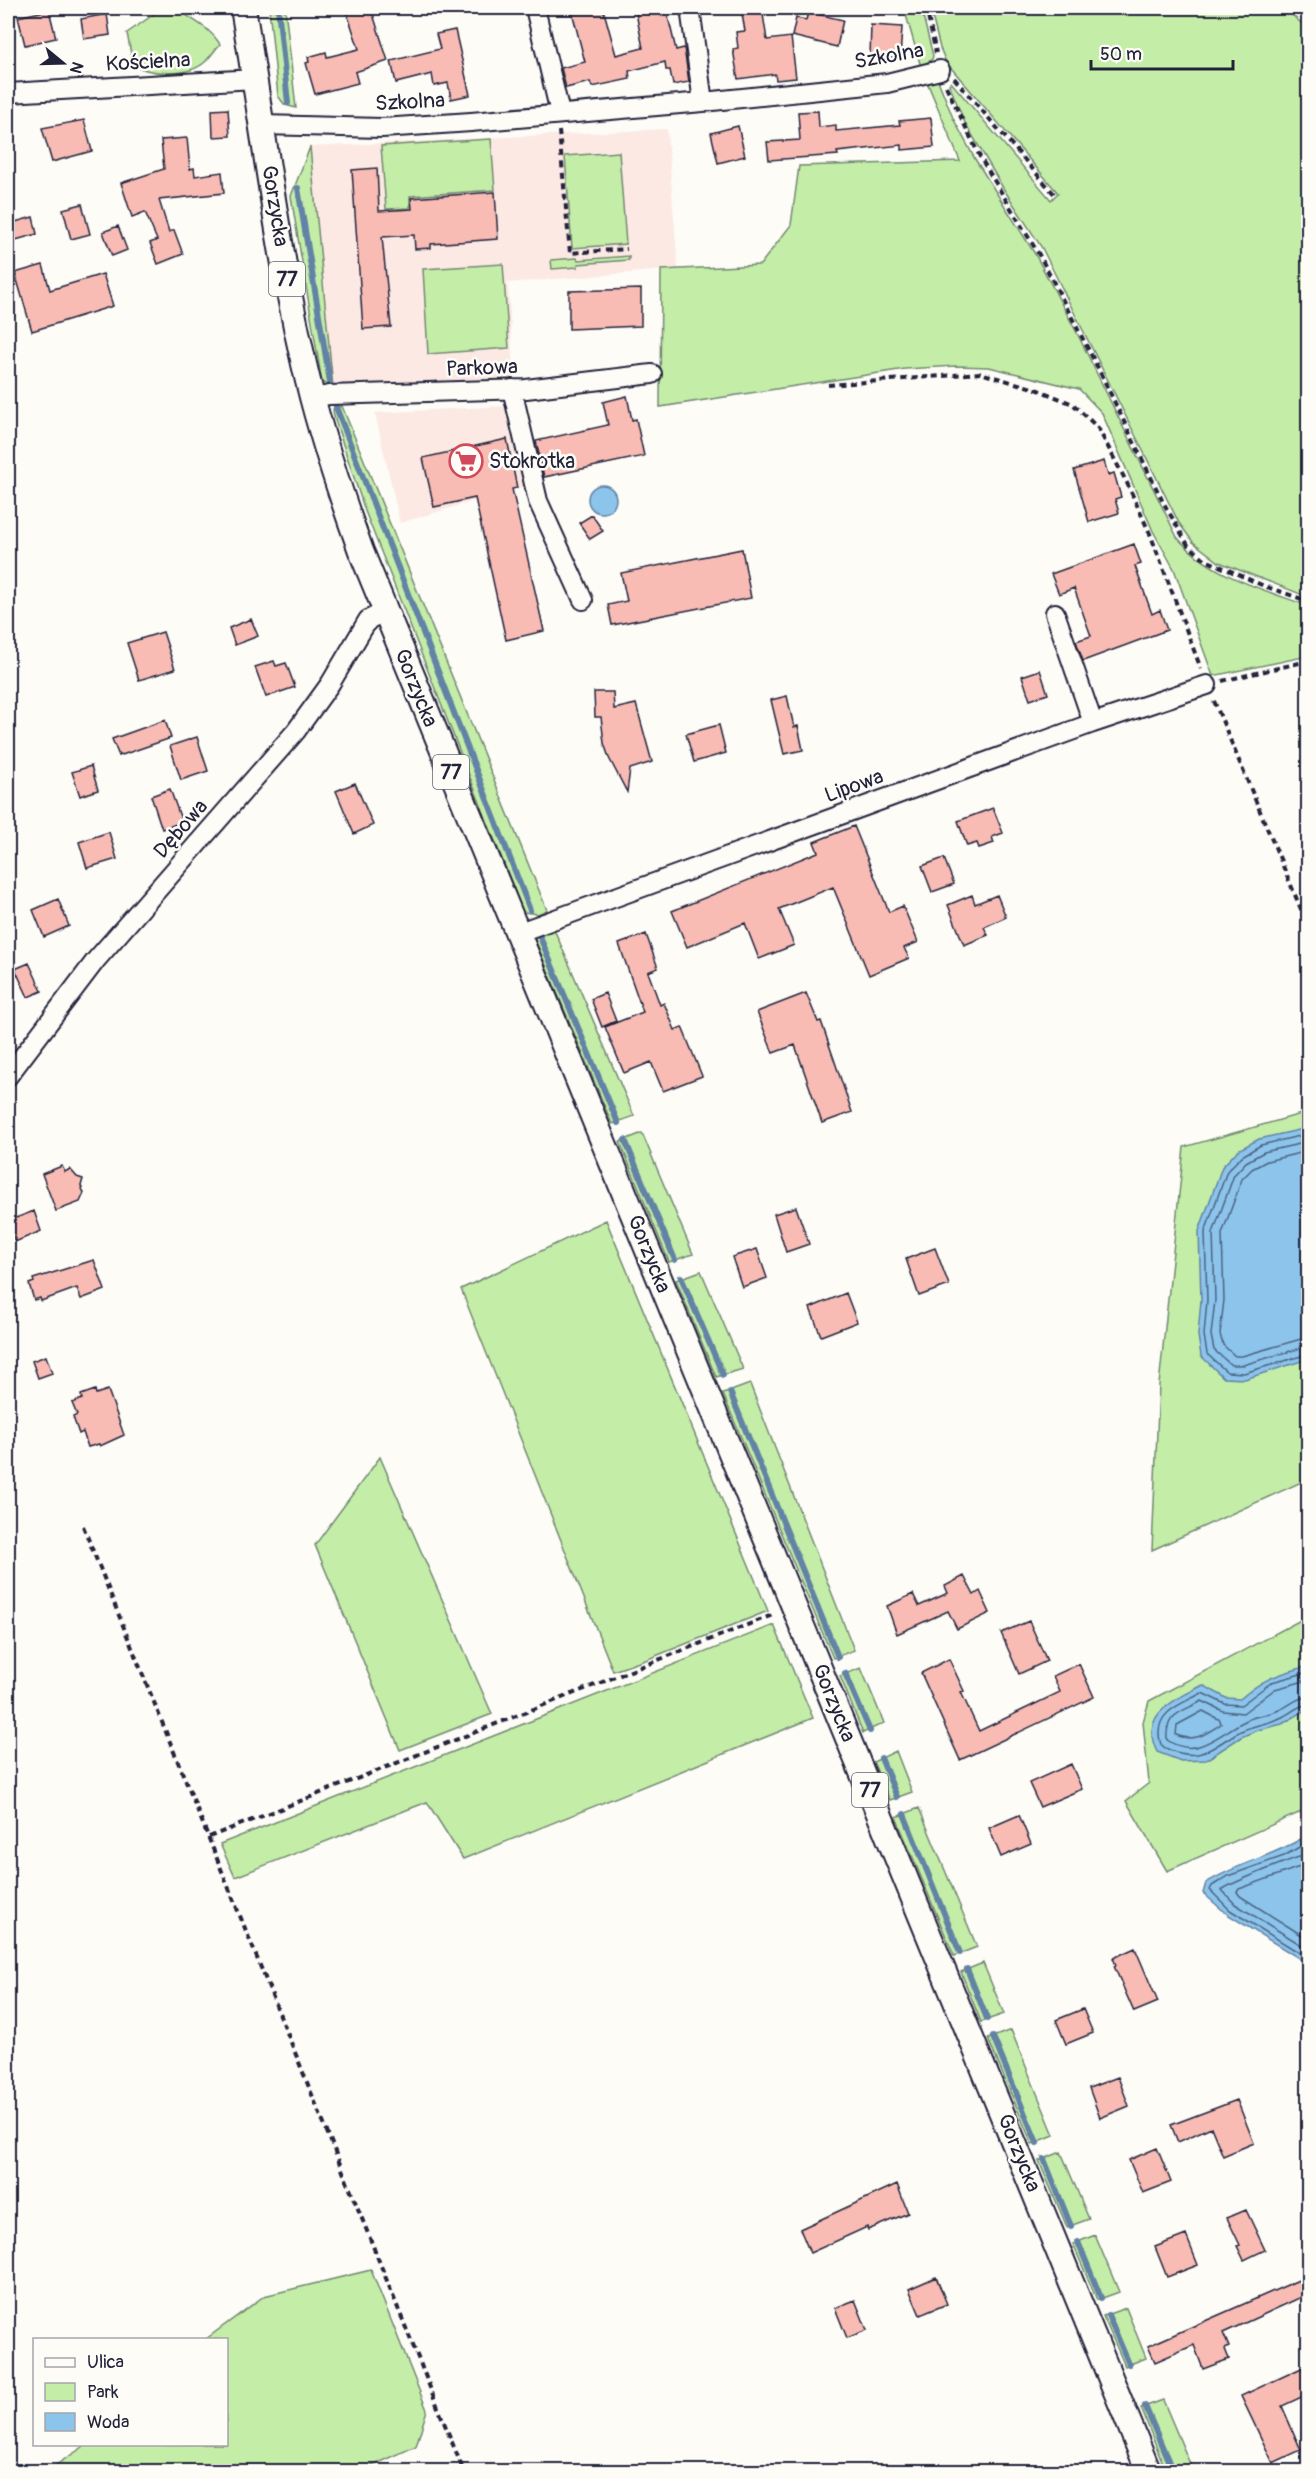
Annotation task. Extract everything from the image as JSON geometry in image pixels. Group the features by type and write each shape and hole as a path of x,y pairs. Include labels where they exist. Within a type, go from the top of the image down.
{"main road":[{"name":"Gorzycka","path":"243,8 292,308 313,398 345,505 385,611 1149,2472"}],"street":[{"path":"535,8 559,121"},
{"path":"690,8 703,102"},
{"name":"Szkolna","path":"262,125 382,128 559,121 703,102 887,83 939,70"},
{"name":"Kościelna","path":"8,93 255,79"},
{"name":"Parkowa","path":"313,398 329,395 512,389 652,374"},
{"path":"512,389 538,501 584,600"},
{"name":"Dębowa","path":"8,1076 96,960 296,731 330,684 368,620 385,611"},
{"path":"1055,613 1093,723"},
{"name":"Lipowa","path":"517,933 1093,723 1207,685"}],"path":[{"path":"926,8 939,70 958,116 980,158 1041,258 1163,502 1188,545 1206,560 1264,586 1308,601"},
{"path":"939,70 950,72 1055,195"},
{"path":"559,121 570,253 627,249"},
{"path":"828,385 980,373 1036,389 1073,404 1098,428 1127,483 1151,536 1207,685 1308,926"},
{"path":"1207,685 1308,661"},
{"path":"83,1526 464,2472"},
{"path":"209,1837 794,1606"}],"shaded area":[{"path":"667,129 678,269 508,283 514,381 333,387 310,147"},
{"path":"506,406 525,486 400,523 375,413"}],"green space":[{"path":"163,8 178,8 205,28 220,44 205,62 188,70 168,73 147,70 130,64 132,59 127,33"},
{"path":"269,8 285,8 296,108 285,105 278,96"},
{"path":"904,8 921,8 933,56 921,67"},
{"path":"930,8 1284,8 1308,29 1308,597 1219,562 1193,542 1179,523 1042,248 1003,188 964,121 949,84 951,82 1051,200 1058,193 946,62"},
{"path":"930,76 938,80 953,118 975,159 1035,254 1077,333 1177,537 1205,562 1238,580 1308,606 1308,656 1213,676 1174,569 1153,531 1102,413 1079,389 989,367 956,366 905,369 660,407 661,270 760,265 791,225 799,166 960,161 925,77"},
{"path":"491,139 495,190 410,196 410,208 386,209 381,146"},
{"path":"310,147 333,387 322,382 291,196"},
{"path":"619,152 626,244 572,248 565,156"},
{"path":"629,256 629,260 578,264 578,267 552,269 551,260 577,258 578,260"},
{"path":"503,264 509,348 428,354 423,269"},
{"path":"342,406 547,910 538,914 523,912 365,511 334,417 333,409"},
{"path":"554,929 634,1116 612,1124 534,937"},
{"path":"1308,1112 1308,1479 1152,1550 1159,1385 1184,1147"},
{"path":"642,1133 693,1254 669,1262 620,1142"},
{"path":"606,1220 768,1611 613,1671 461,1289"},
{"path":"701,1271 743,1369 716,1377 676,1280"},
{"path":"750,1384 854,1650 833,1658 723,1394"},
{"path":"380,1457 492,1714 400,1750 315,1545"},
{"path":"1308,1616 1308,1809 1167,1871 1126,1801 1149,1783 1143,1722 1149,1701"},
{"path":"774,1625 813,1718 463,1859 427,1802 235,1877 220,1844"},
{"path":"861,1668 884,1723 863,1733 840,1676"},
{"path":"896,1751 912,1792 890,1800 873,1762"},
{"path":"919,1808 977,1947 954,1956 896,1817"},
{"path":"983,1963 1004,2014 981,2022 961,1972"},
{"path":"1011,2030 1054,2135 1032,2144 988,2039"},
{"path":"1061,2152 1089,2219 1067,2227 1039,2161"},
{"path":"1095,2235 1119,2292 1097,2300 1073,2244"},
{"path":"371,2270 427,2410 416,2446 361,2471 47,2471 84,2446 228,2446 228,2338 207,2338 264,2296"},
{"path":"1126,2308 1146,2358 1125,2366 1103,2316"},
{"path":"1163,2400 1193,2471 1166,2471 1141,2408"}],"water":[{"path":"602,485 612,489 616,499 612,509 602,513 592,509 588,499 592,489"},
{"path":"1308,1128 1308,1359 1245,1379 1224,1378 1201,1356 1198,1335 1201,1300 1199,1231 1222,1167 1238,1150 1259,1139"},
{"path":"1308,1666 1308,1709 1282,1724 1241,1737 1206,1760 1181,1761 1157,1752 1152,1739 1152,1727 1156,1718 1182,1696 1203,1685 1226,1698 1240,1699 1272,1678"},
{"path":"1301,1839 1308,1842 1308,1964 1227,1914 1203,1893 1206,1883 1217,1876"}],"building":[{"path":"371,8 388,61 355,72 358,83 315,94 306,63 309,62 308,57 326,52 327,57 359,49 347,13"},
{"path":"571,8 603,8 616,55 643,48 635,8 666,8 676,50 684,48 689,82 673,85 670,70 666,70 665,62 629,71 630,79 592,87 590,82 566,88 561,68 585,62"},
{"path":"741,8 762,8 767,40 791,37 796,78 776,80 775,74 738,79 733,49 738,48 736,32 745,31"},
{"path":"49,10 56,38 25,45 18,17"},
{"path":"808,12 843,20 837,47 792,36 796,18 806,20"},
{"path":"107,14 110,35 84,39 81,19"},
{"path":"871,25 902,27 900,58 870,57"},
{"path":"455,30 470,95 451,99 448,83 434,86 432,74 396,83 391,61 440,49 436,34"},
{"path":"228,109 230,136 213,137 212,110"},
{"path":"818,111 819,127 836,125 836,131 900,125 899,121 931,118 934,147 902,150 902,145 837,152 838,155 769,160 767,142 800,140 798,112"},
{"path":"84,120 92,151 52,162 42,128"},
{"path":"738,126 745,156 718,163 711,133"},
{"path":"187,138 190,169 194,168 195,176 222,172 224,193 159,200 169,232 174,230 183,254 158,264 150,243 157,240 145,212 132,217 121,183 164,169 161,140"},
{"path":"377,168 379,211 412,209 411,198 495,192 498,239 431,244 431,248 415,249 414,235 382,237 391,327 363,329 352,170"},
{"path":"82,204 90,234 71,239 63,209"},
{"path":"33,217 37,234 12,241 8,224"},
{"path":"118,226 127,250 112,256 103,232"},
{"path":"43,265 50,290 103,274 113,306 32,331 15,273"},
{"path":"641,289 641,326 569,329 569,291"},
{"path":"627,396 632,420 636,419 644,456 544,477 536,441 608,425 603,402"},
{"path":"507,439 517,488 512,489 544,631 506,640 475,498 434,507 423,458"},
{"path":"1104,461 1108,475 1114,473 1121,497 1115,499 1119,513 1089,522 1074,470"},
{"path":"592,515 603,531 590,539 579,523"},
{"path":"1134,544 1141,564 1135,566 1152,614 1160,610 1167,630 1083,661 1076,641 1091,636 1074,588 1059,594 1051,574"},
{"path":"742,549 751,598 612,625 608,605 627,601 621,573"},
{"path":"251,619 258,636 235,645 229,628"},
{"path":"163,632 175,669 139,680 127,643"},
{"path":"274,661 276,666 286,663 295,687 266,697 255,667"},
{"path":"1040,670 1048,694 1030,700 1022,676"},
{"path":"594,692 613,692 614,709 636,704 652,762 630,769 627,792 609,758 604,743 601,717 595,717"},
{"path":"787,696 794,727 798,726 803,750 784,754 771,700"},
{"path":"165,720 171,738 119,756 112,739"},
{"path":"719,725 726,753 694,762 686,734"},
{"path":"197,737 208,771 181,780 170,746"},
{"path":"91,766 98,790 80,796 72,772"},
{"path":"355,783 373,825 354,834 336,791"},
{"path":"170,789 182,822 162,829 151,796"},
{"path":"993,808 1003,833 992,837 994,843 979,848 977,843 967,846 958,821"},
{"path":"854,826 889,912 903,906 918,942 904,948 909,958 869,975 833,887 779,909 794,945 759,959 745,923 687,947 672,911 818,852 814,842"},
{"path":"109,832 117,859 87,868 79,842"},
{"path":"944,858 954,884 932,892 922,866"},
{"path":"972,895 975,904 997,895 1006,917 984,927 988,935 964,945 948,905"},
{"path":"58,899 69,926 44,937 33,910"},
{"path":"646,934 658,968 648,972 660,1005 664,1003 675,1030 682,1027 702,1076 663,1091 651,1062 624,1073 605,1027 643,1012 619,944"},
{"path":"29,963 42,991 28,997 15,969"},
{"path":"605,993 616,1021 602,1027 591,999"},
{"path":"806,993 818,1022 821,1021 852,1112 822,1123 795,1045 773,1053 757,1012"},
{"path":"62,1166 65,1172 70,1169 77,1177 83,1179 81,1186 84,1193 80,1202 56,1211 42,1174"},
{"path":"796,1207 809,1244 786,1252 774,1214"},
{"path":"34,1211 41,1231 15,1242 8,1221"},
{"path":"935,1248 949,1285 919,1296 906,1259"},
{"path":"757,1249 767,1278 742,1287 732,1257"},
{"path":"94,1260 105,1290 81,1299 77,1288 41,1301 40,1298 34,1300 29,1284 34,1282 33,1279"},
{"path":"846,1293 857,1322 821,1336 810,1308"},
{"path":"46,1356 52,1373 38,1378 32,1361"},
{"path":"95,1390 96,1394 108,1390 124,1435 100,1446 99,1444 88,1447 83,1432 79,1434 73,1417 77,1415 72,1403 82,1399 81,1395"},
{"path":"964,1576 974,1595 980,1591 990,1613 957,1629 948,1611 897,1634 887,1606 913,1594 919,1606 948,1593 945,1586"},
{"path":"1029,1621 1047,1661 1019,1674 1001,1633"},
{"path":"949,1659 979,1731 1060,1692 1053,1676 1079,1664 1094,1697 960,1760 921,1673"},
{"path":"1071,1764 1082,1789 1040,1807 1029,1783"},
{"path":"1019,1815 1031,1844 1001,1857 989,1828"},
{"path":"1135,1948 1158,2002 1134,2012 1114,1966 1116,1965 1113,1958"},
{"path":"1083,2009 1093,2033 1066,2044 1056,2020"},
{"path":"1118,2077 1129,2106 1100,2118 1089,2088"},
{"path":"1237,2100 1254,2143 1223,2156 1211,2127 1178,2142 1171,2125"},
{"path":"1157,2148 1171,2182 1143,2193 1129,2160"},
{"path":"897,2184 908,2213 868,2230 867,2227 810,2253 800,2229"},
{"path":"1246,2210 1265,2250 1244,2260 1237,2246 1240,2245 1227,2218"},
{"path":"1186,2235 1198,2265 1167,2277 1155,2247"},
{"path":"1308,2276 1308,2294 1223,2333 1229,2347 1225,2349 1229,2359 1203,2369 1194,2345 1155,2362 1148,2346"},
{"path":"936,2277 947,2304 920,2315 909,2289"},
{"path":"855,2300 867,2330 847,2338 835,2308"},
{"path":"1308,2365 1308,2394 1282,2406 1301,2450 1273,2463 1241,2396"}],"waterway":[{"path":"278,8 288,103"},
{"path":"298,188 330,382"},
{"path":"336,407 530,910"},
{"path":"540,937 618,1123"},
{"path":"625,1140 675,1260"},
{"path":"681,1277 723,1375"},
{"path":"730,1392 838,1657"},
{"path":"845,1673 870,1731"},
{"path":"881,1758 897,1797"},
{"path":"904,1814 960,1953"},
{"path":"967,1969 987,2019"},
{"path":"993,2037 1037,2143"},
{"path":"1044,2159 1071,2226"},
{"path":"1078,2242 1101,2298"},
{"path":"1108,2315 1129,2364"},
{"path":"1145,2406 1173,2472"}],"place":[{"name":"Stokrotka","path":"466,461"}]}
